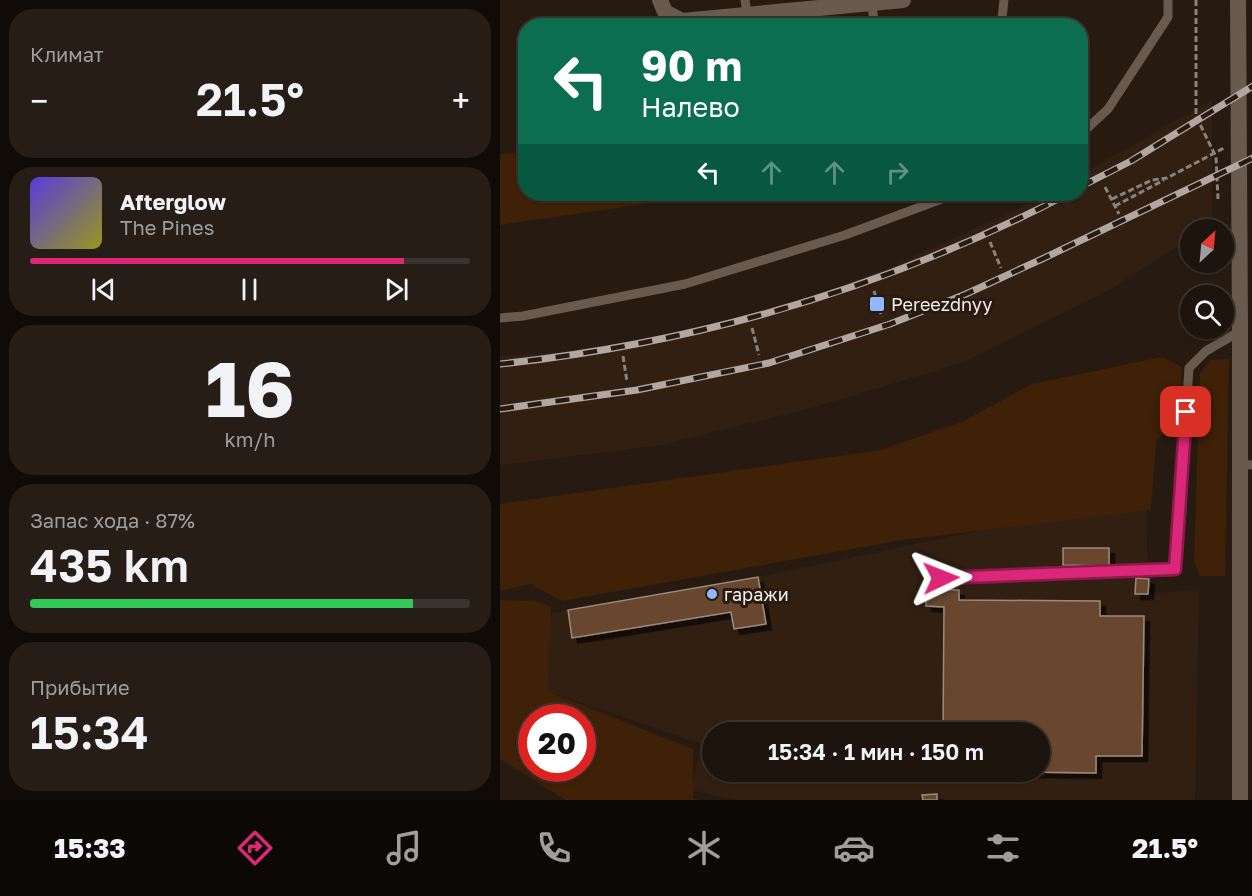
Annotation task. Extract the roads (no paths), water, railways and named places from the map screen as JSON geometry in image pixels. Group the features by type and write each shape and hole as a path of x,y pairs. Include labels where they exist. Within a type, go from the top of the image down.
{"street":[{"path":"710,18 903,0"},
{"path":"1238,0 1240,331 1246,465 1240,800"}],"lane":[{"path":"1002,18 1004,0"},
{"path":"1088,128 1108,109 1168,17 1168,0"},
{"path":"871,2 874,18"},
{"path":"500,318 534,314 685,284 845,235 936,201"},
{"path":"941,578 1175,569 1189,368 1206,351 1240,331"}],"railway":[{"path":"1088,183 1131,161 1253,86"},
{"path":"500,409 637,390 769,363 890,324 966,294 1253,158"},
{"path":"500,364 648,342 720,326 792,306 932,257 1054,201"}],"place":[{"name":"Pereezdnyy","path":"877,304"},
{"name":"гаражи","path":"712,594"}]}
